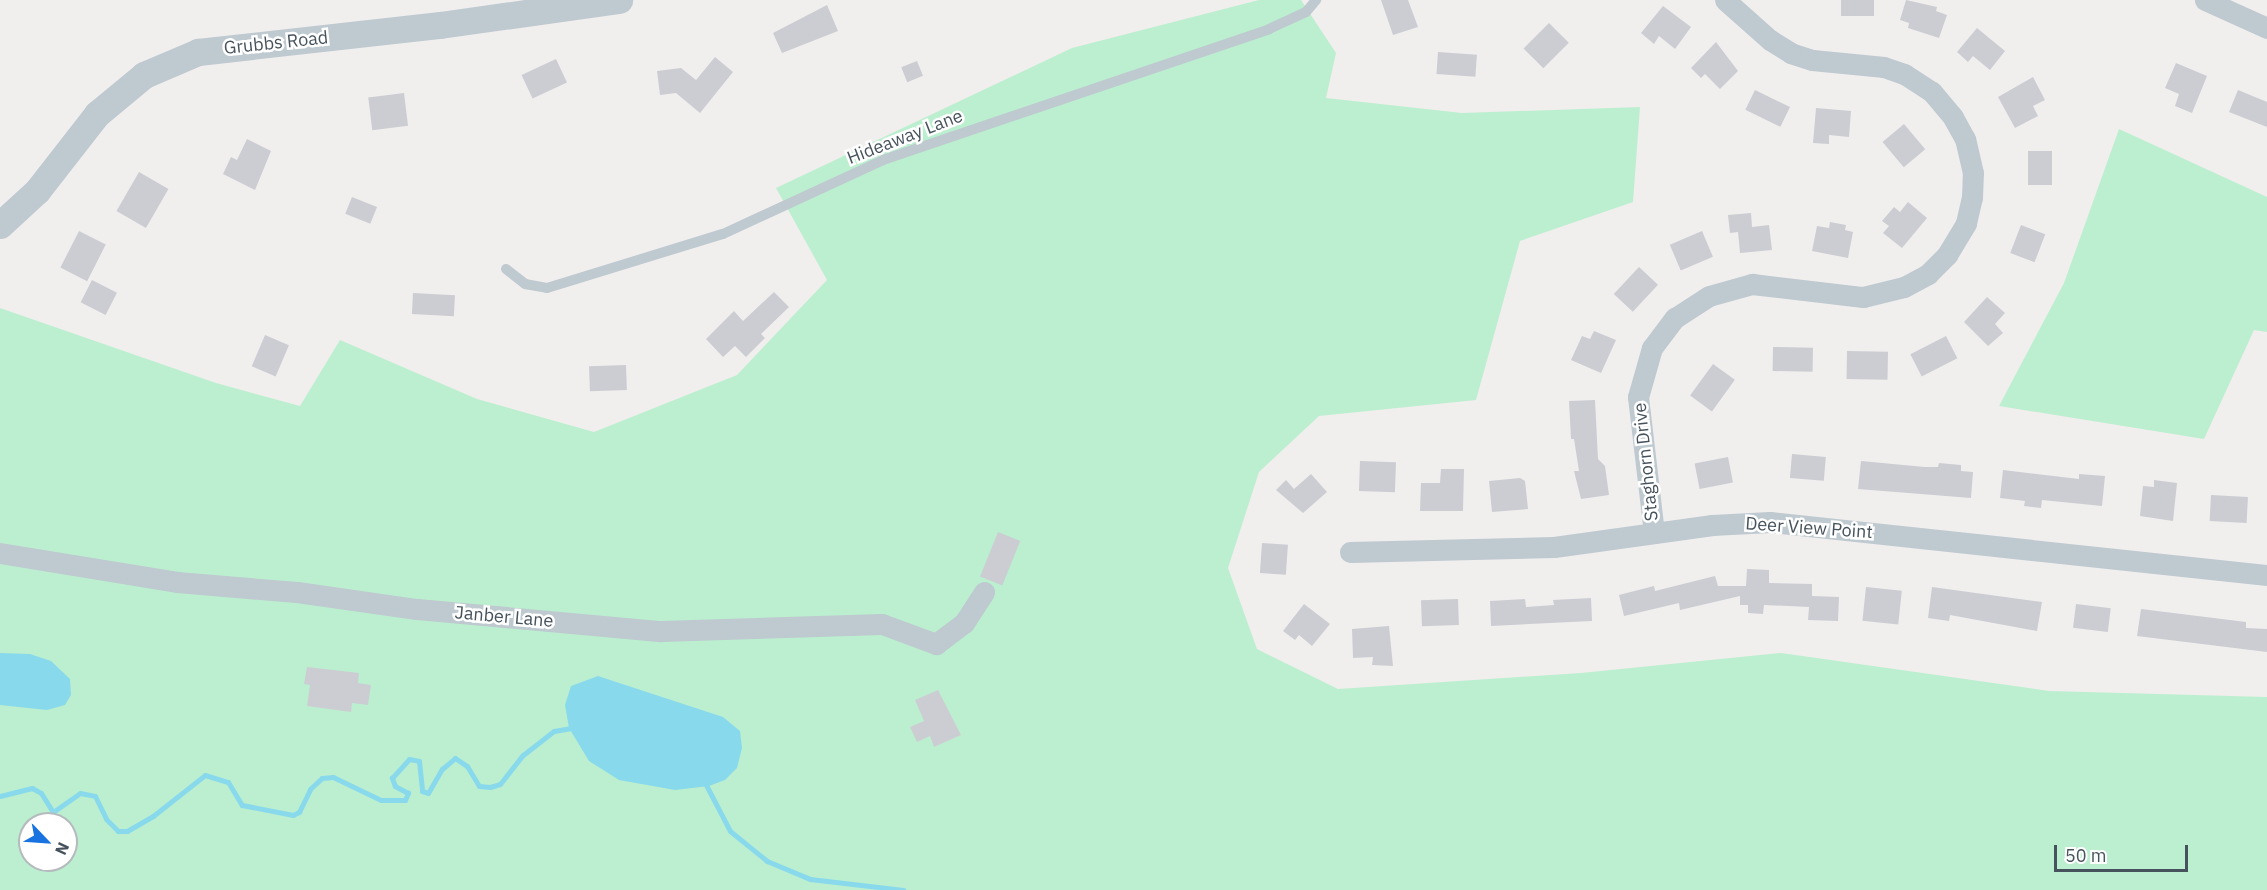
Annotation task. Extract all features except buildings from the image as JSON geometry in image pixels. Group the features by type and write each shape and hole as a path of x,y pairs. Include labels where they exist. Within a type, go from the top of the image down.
{"street":[{"name":"Grubbs Road","path":"0,225 37,191 97,114 144,75 198,52 440,25 591,2 619,0"},
{"name":"Staghorn Drive","path":"1654,533 1638,397 1652,348 1675,318 1709,296 1752,284 1863,297 1904,287 1928,274 1951,250 1966,223 1973,192 1972,163 1960,128 1940,98 1923,85 1884,67 1812,60 1791,53 1770,40 1725,0"},
{"path":"2205,0 2267,28"},
{"name":"Deer View Point","path":"1350,552 1554,547 1735,523 1789,523 2267,575"},
{"name":"Janber Lane","path":"0,553 177,582 280,590 439,611 661,631 882,624 936,644 964,622 984,592"}],"lane":[{"name":"Hideaway Lane","path":"506,269 525,284 547,288 723,234 883,160 1269,29 1306,12 1316,0"}],"green space":[{"path":"1259,0 1301,0 1336,53 1326,98 1462,113 1640,107 1633,202 1520,241 1476,400 1319,416 1259,472 1228,568 1257,649 1338,689 1581,673 1781,653 2049,691 2267,697 2267,890 0,890 0,308 216,383 300,406 340,340 477,399 594,432 737,375 827,280 776,188 1072,48"},
{"path":"2119,129 2267,197 2267,332 2254,330 2204,439 1999,406 2064,283"}],"water":[{"path":"0,653 30,654 51,661 70,679 71,695 65,705 47,710 0,705"},
{"path":"598,676 723,717 740,731 742,748 737,768 725,780 709,786 675,790 619,780 589,761 569,728 565,705 571,686"}],"waterway":[{"path":"0,796 32,788 41,793 53,812 80,793 95,796 106,819 118,831 127,831 153,816 205,775 228,782 242,805 293,815 299,812 310,789 322,778 333,777 381,800 405,800 408,793 395,786 392,778 409,759 419,761 422,791 428,793 442,769 455,758 467,766 479,786 490,787 500,784 523,755 554,731 576,727"},
{"path":"704,781 730,831 767,861 810,879 903,890"}]}
